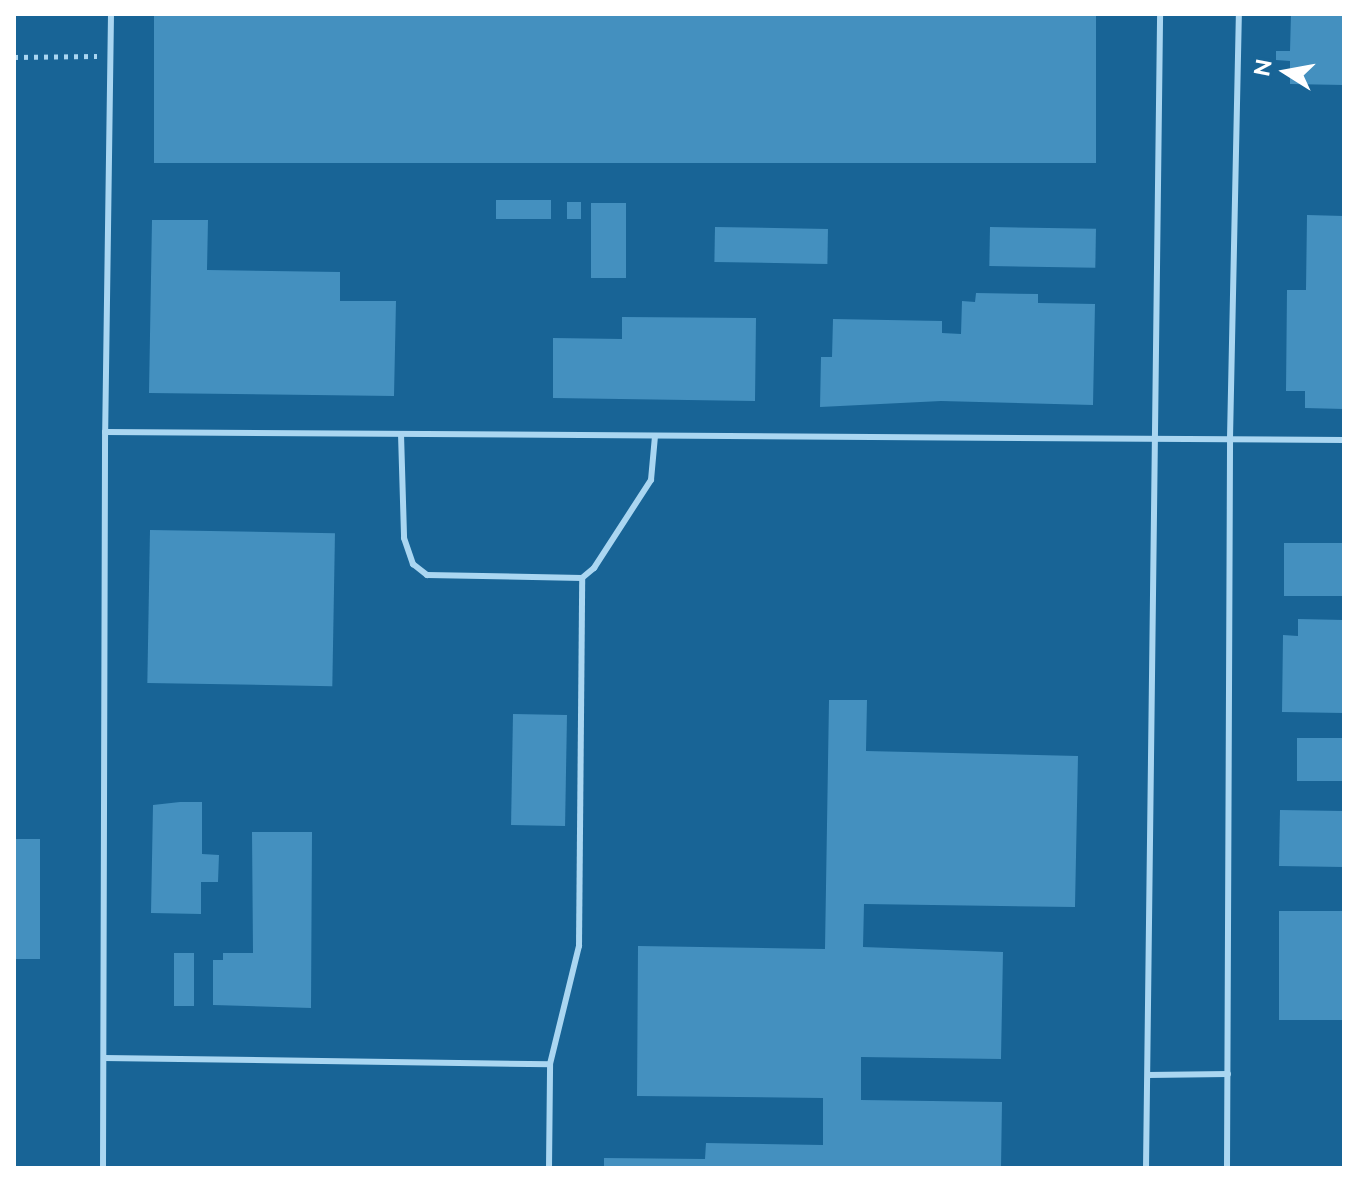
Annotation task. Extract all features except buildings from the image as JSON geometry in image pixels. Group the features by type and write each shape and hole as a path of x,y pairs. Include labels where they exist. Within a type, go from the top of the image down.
{"lane":[{"path":"103,1168 105,432 111,14"},
{"path":"1146,1168 1160,14"},
{"path":"1227,1168 1230,438 1239,14"},
{"path":"105,432 1344,440"},
{"path":"401,434 404,538 413,564 427,575 582,578 594,568 651,480 655,436"},
{"path":"549,1168 550,1064 579,946 582,578"},
{"path":"104,1058 550,1064"},
{"path":"1148,1075 1228,1074"}],"path":[{"path":"14,57 110,55"}]}
